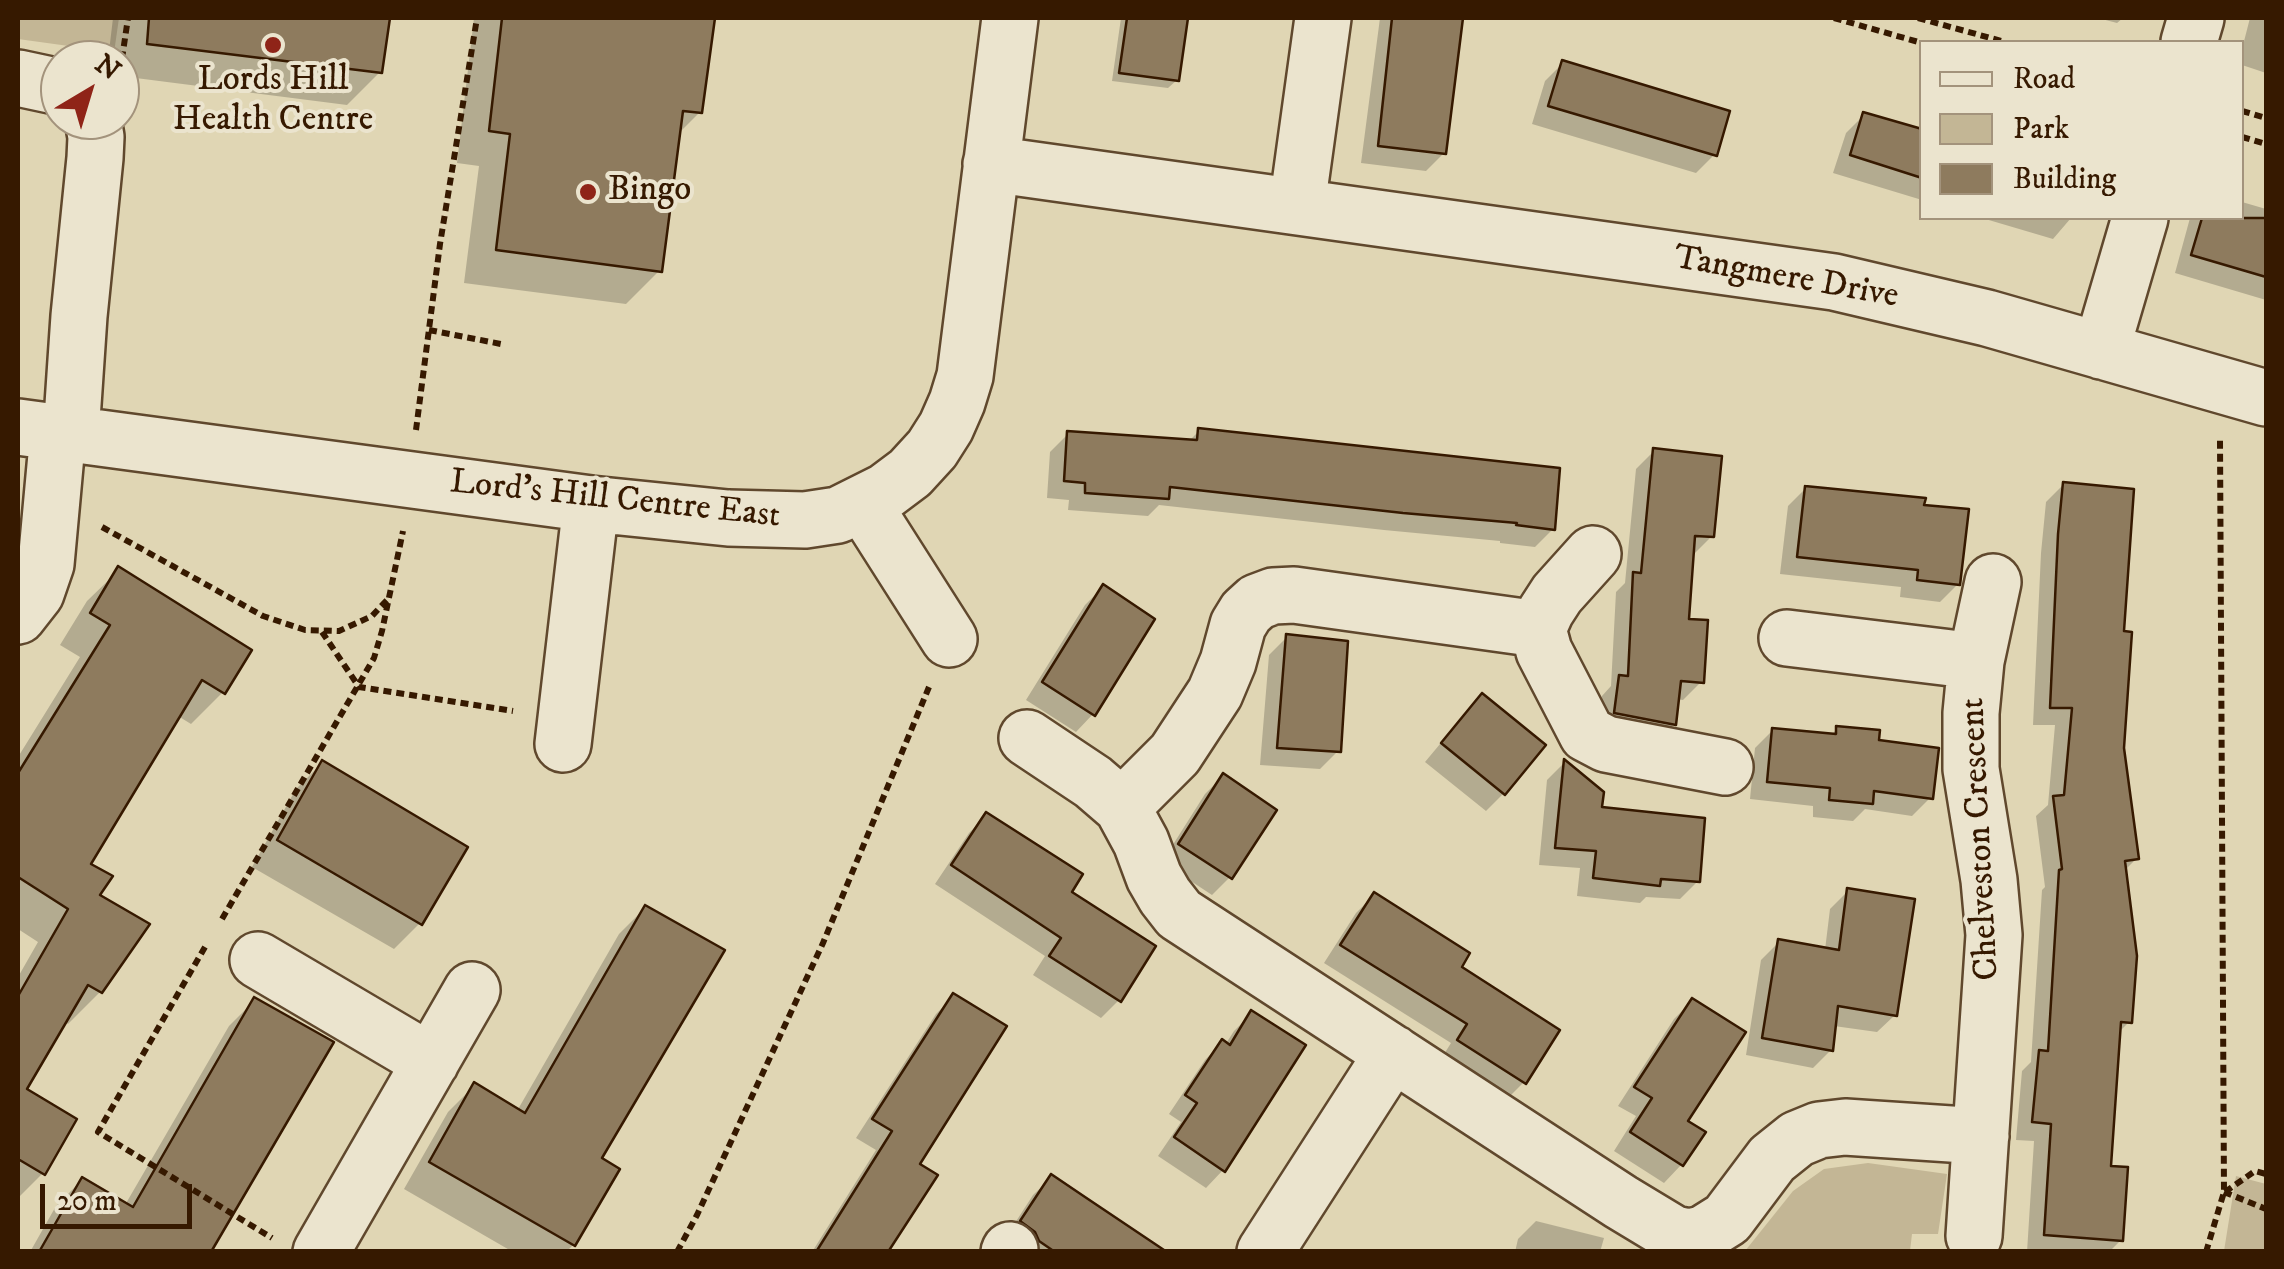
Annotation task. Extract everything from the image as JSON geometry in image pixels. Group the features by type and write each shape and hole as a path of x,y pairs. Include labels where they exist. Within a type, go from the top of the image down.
{"street":[{"name":"Lord's Hill Centre East","path":"49,431 591,504 728,518 805,520 838,515 886,491 910,473 932,449 957,402 965,376 1010,18"},
{"path":"1297,206 1323,18"},
{"path":"18,616 36,592 46,564 52,501 49,431 78,316 96,140"},
{"name":"Tangmere Drive","path":"991,164 1834,282 1986,318 2243,391"},
{"path":"2101,351 2139,220"},
{"path":"565,731 591,504"},
{"path":"863,504 949,639"},
{"path":"1593,554 1558,594 1538,629 1544,651 1587,734 1606,744 1725,767"},
{"name":"Chelveston Crescent","path":"1974,1236 1994,935 1970,769 1971,713 1976,661 1994,582"},
{"path":"1122,808 1174,754 1215,693 1238,625 1257,602 1294,595 1538,629"},
{"name":"Chelveston Crescent","path":"1787,638 1976,661"},
{"path":"1027,738 1093,782 1122,808 1154,877 1179,914 1674,1234 1703,1234 1727,1219 1772,1159 1797,1139 1819,1130 1844,1126 1981,1136"},
{"path":"258,960 431,1062"},
{"path":"340,1245 431,1062 472,990"},
{"path":"1265,1252 1392,1054"}],"path":[{"path":"410,479 440,244 477,18"},
{"path":"1834,18 1919,42"},
{"path":"1918,18 1999,40"},
{"path":"430,330 501,344"},
{"path":"2206,1252 2224,1192 2243,391"},
{"path":"52,501 263,616 305,630 339,631 372,616 390,597"},
{"path":"321,631 358,688 469,706 565,731"},
{"path":"677,1252 824,943 949,639"},
{"path":"2224,1192 2255,1171 2266,1174"},
{"path":"2224,1192 2266,1210"}],"green space":[{"path":"18,18 119,18 116,40 18,39"},
{"path":"1868,1163 1947,1174 1938,1234 1912,1234 1910,1251 1745,1251 1793,1191 1824,1169"},
{"path":"2236,1176 2266,1184 2266,1251 2224,1251"}],"building":[{"name":"Lords Hill Health Centre","path":"149,18 390,18 382,73 147,44"},
{"name":"Bingo","path":"502,18 715,18 702,113 683,111 662,272 496,250 510,134 489,131"},
{"path":"1127,18 1188,18 1179,81 1119,73"},
{"path":"1392,18 1463,18 1446,154 1378,146"},
{"path":"1562,60 1730,111 1717,156 1548,106"},
{"path":"1863,112 1919,128 1919,177 1850,155"},
{"path":"2266,218 2266,277 2191,255 2201,220"},
{"path":"1198,428 1560,468 1555,530 1170,487 1169,499 1085,493 1085,483 1064,481 1067,431 1197,440"},
{"path":"1653,448 1722,456 1714,537 1695,536 1689,619 1708,620 1704,683 1681,681 1676,725 1614,713 1619,675 1628,676 1633,572 1641,573"},
{"path":"2063,482 2134,489 2124,631 2132,632 2124,748 2139,859 2125,861 2137,956 2132,1023 2121,1022 2111,1166 2128,1167 2123,1241 2044,1235 2051,1124 2032,1122 2039,1050 2048,1051 2062,869 2053,796 2064,795 2072,708 2050,708"},
{"path":"1805,486 1926,498 1924,505 1969,509 1960,585 1917,580 1918,570 1797,557"},
{"path":"118,566 252,650 225,694 202,680 91,864 113,876 100,895 150,924 102,993 88,985 27,1089 77,1119 45,1175 18,1159 18,996 68,909 18,877 18,773 110,625 90,613"},
{"path":"1103,584 1155,619 1095,716 1042,682"},
{"path":"1286,634 1348,641 1341,752 1277,748"},
{"path":"1482,693 1546,745 1505,795 1441,743"},
{"path":"1836,726 1880,730 1879,740 1939,748 1933,799 1874,791 1873,804 1829,800 1830,788 1767,782 1772,728 1836,734"},
{"path":"1564,759 1604,792 1602,807 1705,818 1700,882 1661,879 1660,886 1593,878 1596,851 1555,848"},
{"path":"322,760 468,847 422,925 277,840"},
{"path":"1223,773 1277,810 1232,879 1178,844"},
{"path":"986,812 1083,874 1072,892 1156,946 1121,1002 1049,956 1061,938 951,865"},
{"path":"1847,888 1915,899 1897,1016 1838,1006 1833,1051 1762,1038 1778,939 1839,950"},
{"path":"1374,892 1470,953 1462,967 1560,1030 1526,1084 1457,1040 1467,1024 1340,945"},
{"path":"645,905 725,950 602,1158 620,1169 575,1246 429,1162 474,1082 525,1113"},
{"path":"953,993 1007,1026 920,1164 938,1175 888,1252 816,1252 892,1131 872,1119"},
{"path":"254,997 334,1042 211,1252 39,1252 82,1177 133,1207"},
{"path":"1692,998 1746,1032 1688,1121 1706,1132 1683,1166 1630,1132 1652,1098 1634,1087"},
{"path":"1251,1010 1306,1045 1225,1172 1174,1137 1197,1103 1185,1095 1222,1039 1230,1045"},
{"path":"1051,1174 1167,1252 1055,1252 1020,1221"}],"place":[{"name":"Lords Hill Health Centre","path":"273,45"},
{"name":"Bingo","path":"588,192"}]}
